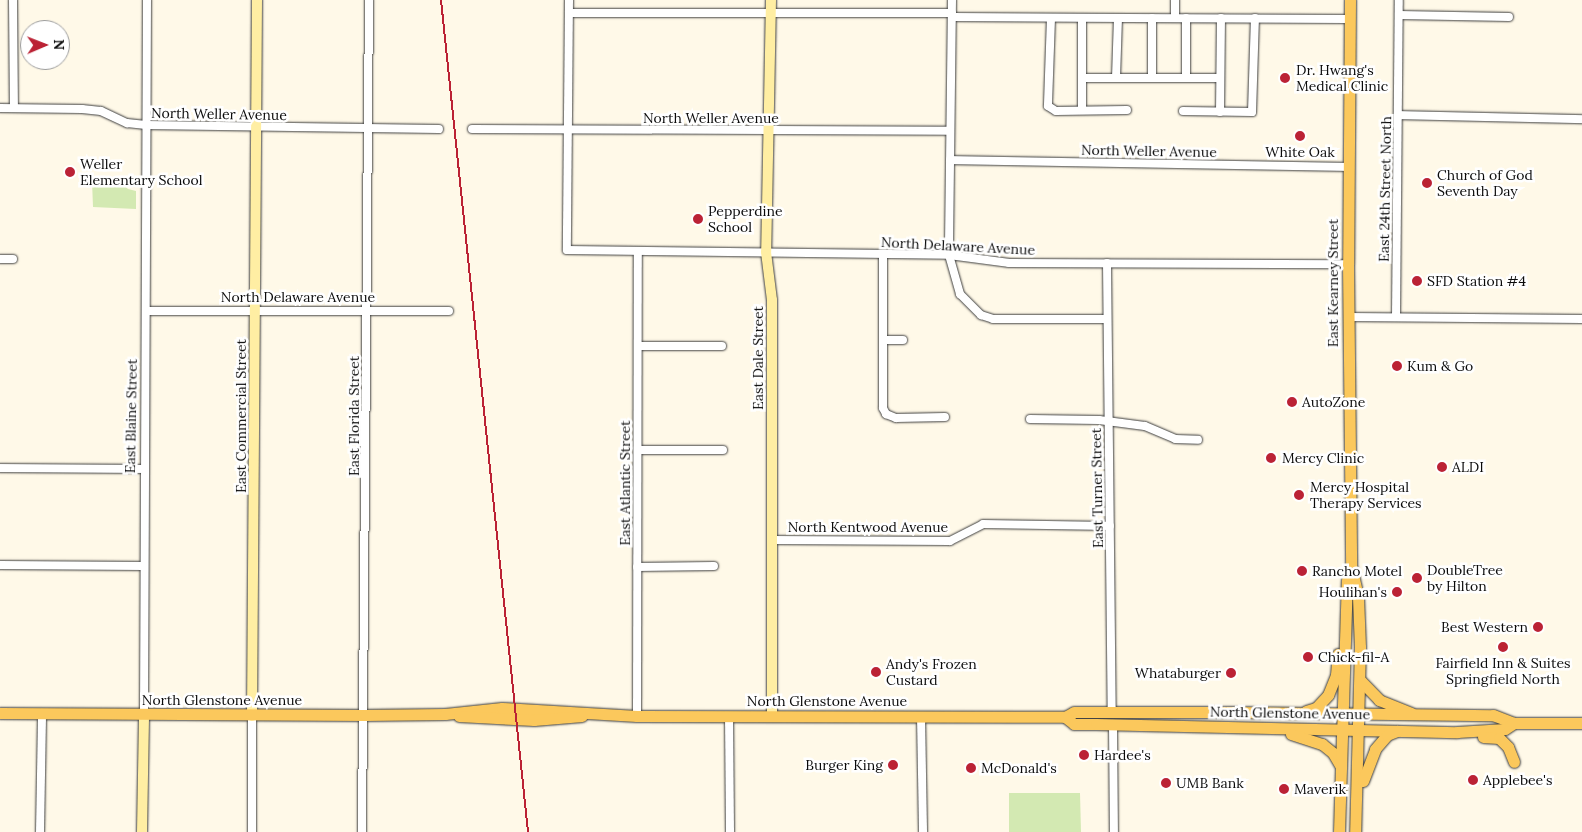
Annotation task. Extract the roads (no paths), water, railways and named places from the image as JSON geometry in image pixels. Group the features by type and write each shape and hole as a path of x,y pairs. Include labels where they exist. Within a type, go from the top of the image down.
{"main road":[{"name":"East Kearney Street","path":"1350,0 1348,20 1347,167 1351,567 1358,597 1360,680 1360,730 1355,832"},
{"name":"East Kearney Street","path":"1339,832 1344,730 1347,581 1351,567"},
{"path":"1297,713 1316,708 1328,695 1336,675 1340,643 1346,631"},
{"path":"1360,680 1379,700 1418,715"},
{"name":"North Glenstone Avenue","path":"1069,721 1074,712 1164,712 1493,716 1514,723 1582,723"},
{"path":"1112,725 1121,719 1157,718 1164,712"},
{"name":"North Glenstone Avenue","path":"0,713 252,716 445,714 525,720 590,714 637,716 921,716 1069,721 1112,725 1439,731 1505,729 1514,723"},
{"path":"1193,726 1222,733 1302,735 1333,753 1342,769"},
{"path":"1361,832 1363,780 1368,762 1383,739 1399,730"},
{"path":"1439,731 1500,738 1508,747 1514,762"}],"street":[{"path":"13,0 14,108"},
{"name":"East Blaine Street","path":"142,832 147,0"},
{"name":"East Commercial Street","path":"252,832 257,0"},
{"name":"East Florida Street","path":"362,832 365,715 368,309 368,0"},
{"path":"568,131 569,0"},
{"name":"East Dale Street","path":"771,0 766,252 772,300 772,716"},
{"path":"952,0 949,255 960,294 980,315 1011,320 1107,319"},
{"path":"1175,0 1175,18"},
{"name":"East 24th Street North","path":"1396,317 1399,0"},
{"path":"569,12 1348,20"},
{"path":"1399,15 1509,17"},
{"path":"1051,18 1048,106 1056,111 1127,110"},
{"path":"1082,18 1082,110"},
{"path":"1116,78 1118,18"},
{"path":"1152,18 1152,78"},
{"path":"1186,18 1186,78"},
{"path":"1220,112 1221,18"},
{"path":"1183,111 1249,112 1254,109 1255,18"},
{"path":"1082,78 1220,78"},
{"name":"North Weller Avenue","path":"0,108 101,111 127,123 146,125 256,128 440,129"},
{"path":"1398,115 1582,119"},
{"name":"North Weller Avenue","path":"472,129 568,131 950,131"},
{"name":"North Delaware Avenue","path":"568,131 567,250 949,255 1009,263 1348,264"},
{"name":"North Weller Avenue","path":"950,160 1347,167"},
{"name":"East Atlantic Street","path":"637,716 638,251"},
{"path":"883,254 883,417 945,417"},
{"path":"0,259 13,259"},
{"name":"East Turner Street","path":"1107,263 1112,712"},
{"name":"North Delaware Avenue","path":"146,311 368,309 449,311"},
{"path":"1348,317 1582,319"},
{"path":"884,340 903,340"},
{"path":"638,346 722,346"},
{"path":"1030,419 1109,422 1149,426 1180,441 1198,440"},
{"path":"638,450 723,450"},
{"path":"0,468 144,469"},
{"name":"North Kentwood Avenue","path":"772,540 950,541 983,524 1110,526"},
{"path":"0,566 144,566"},
{"path":"637,567 714,566"},
{"path":"40,832 42,714"},
{"path":"729,716 730,832"},
{"path":"921,716 923,832"},
{"path":"1112,725 1114,832"}],"railway":[{"path":"441,0 528,832"}],"place":[{"name":"Dr. Hwang's Medical Clinic","path":"1285,78"},
{"name":"White Oak","path":"1300,136"},
{"name":"Weller Elementary School","path":"70,172"},
{"name":"Church of God Seventh Day","path":"1427,183"},
{"name":"Pepperdine School","path":"698,219"},
{"name":"SFD Station #4","path":"1417,281"},
{"name":"Kum & Go","path":"1397,366"},
{"name":"AutoZone","path":"1292,402"},
{"name":"Mercy Clinic","path":"1271,458"},
{"name":"ALDI","path":"1442,467"},
{"name":"Mercy Hospital Therapy Services","path":"1299,495"},
{"name":"Rancho Motel","path":"1302,571"},
{"name":"DoubleTree by Hilton","path":"1417,578"},
{"name":"Houlihan's","path":"1397,592"},
{"name":"Best Western","path":"1538,627"},
{"name":"Fairfield Inn & Suites Springfield North","path":"1503,647"},
{"name":"Chick-fil-A","path":"1308,657"},
{"name":"Andy's Frozen Custard","path":"876,672"},
{"name":"Whataburger","path":"1231,673"},
{"name":"Hardee's","path":"1084,755"},
{"name":"Burger King","path":"893,765"},
{"name":"McDonald's","path":"971,768"},
{"name":"Applebee's","path":"1473,780"},
{"name":"UMB Bank","path":"1166,783"},
{"name":"Maverik","path":"1284,789"}]}
